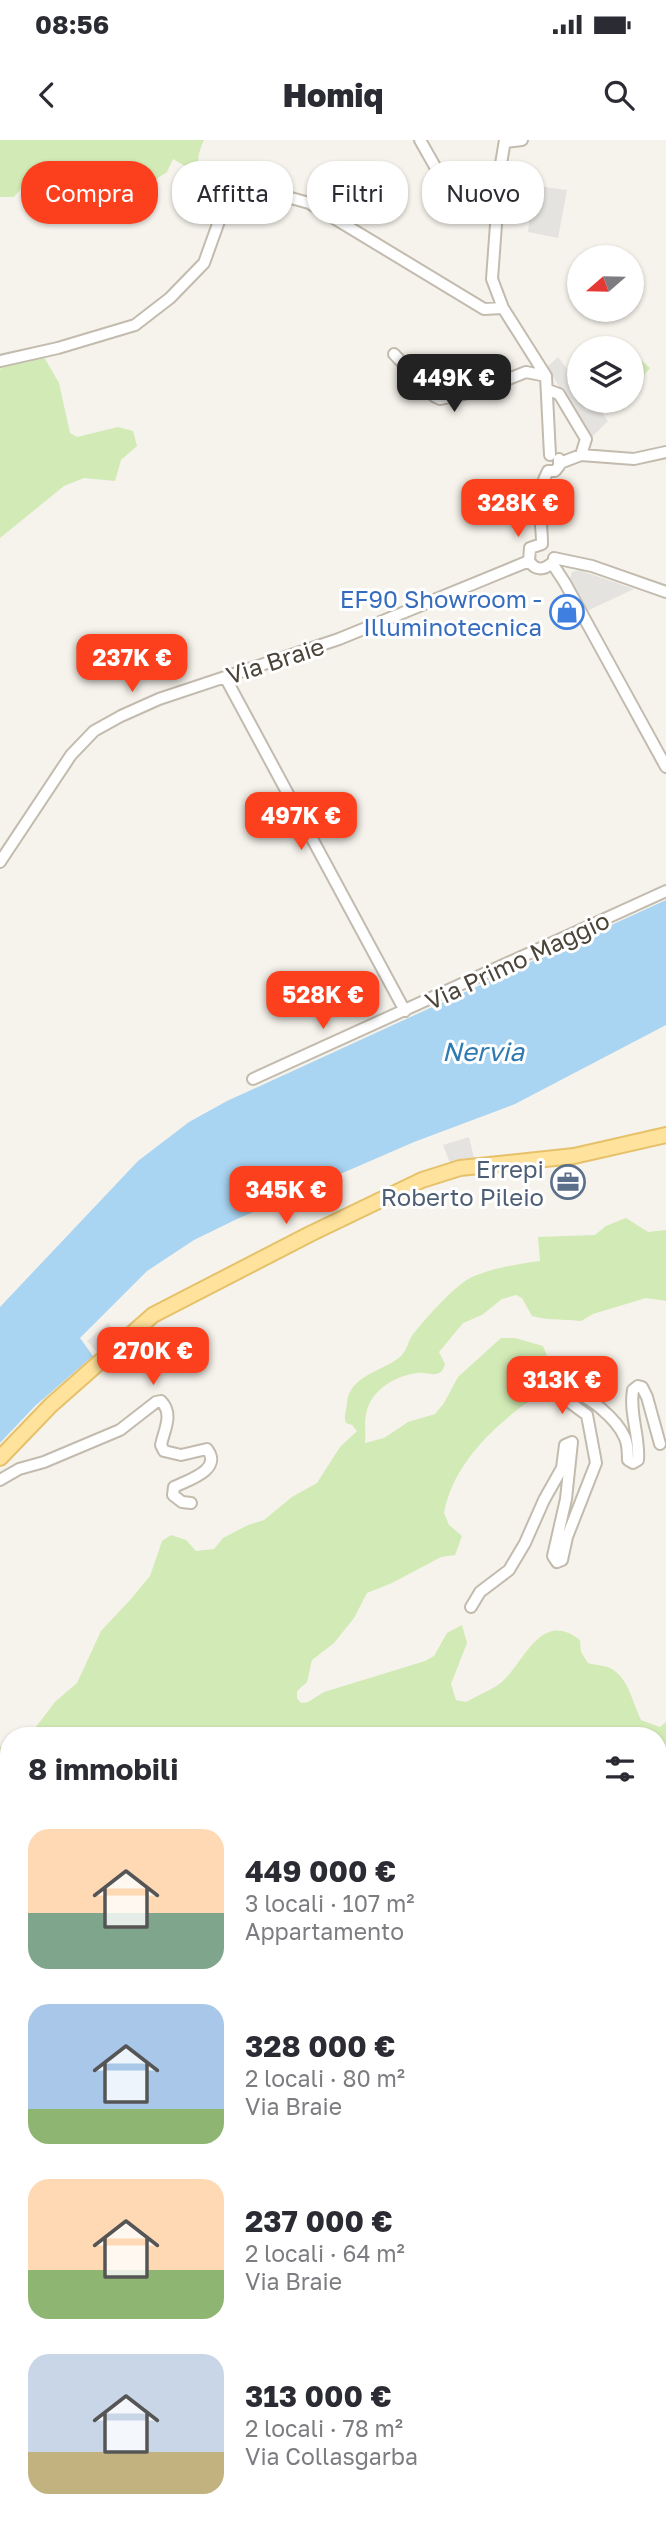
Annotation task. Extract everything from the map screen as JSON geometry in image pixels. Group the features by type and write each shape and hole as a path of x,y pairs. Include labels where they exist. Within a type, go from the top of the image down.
{"main road":[{"path":"0,1458 51,1405 153,1315 283,1247 422,1180 460,1168 574,1156 666,1135"}],"street":[{"path":"421,140 432,161"},
{"path":"502,161 505,141 522,140"},
{"path":"0,361 58,348 135,325 170,298 204,263 218,224 226,185 237,183 309,203 484,309 503,308"},
{"path":"495,224 492,279 503,308 546,376 550,455"},
{"path":"394,354 440,399 478,391 526,372 546,376"},
{"path":"548,390 559,394 586,439 581,455"},
{"path":"548,471 555,471 560,463 581,455 634,459 666,452"},
{"path":"548,471 543,463 545,458 550,455 557,457 560,463"},
{"path":"542,544 542,517 538,497 548,471"},
{"path":"553,560 547,568 539,569 533,566 528,561 530,548 542,544 548,546 576,603 666,766"},
{"path":"553,560 592,566 666,592"},
{"name":"Via Braie","path":"0,862 71,755 94,731 159,699 339,639 528,561"},
{"path":"225,677 405,1011"},
{"name":"Via Primo Maggio","path":"253,1079 666,891"},
{"path":"471,1607 480,1592 509,1570 526,1543 544,1500 562,1468 565,1445 572,1442 566,1499 553,1556 555,1561 562,1560 567,1537 596,1463 587,1415 568,1401 567,1394 580,1393 587,1397 616,1424 626,1439 627,1458 631,1462 638,1460 639,1446 631,1403 636,1387 643,1388 647,1397 660,1444 666,1435"},
{"path":"0,1479 120,1430 161,1401 167,1411 167,1426 161,1445 164,1451 181,1455 207,1449 212,1454 212,1461 204,1472 174,1487 173,1495 182,1502 191,1503"}],"green space":[{"path":"0,140 204,140 198,161 173,159 167,172 158,178 158,161 21,161 20,190 14,197 0,197"},
{"path":"44,357 59,383 70,433 77,437 118,427 133,431 137,446 121,460 115,481 84,478 64,486 0,538 0,369 11,361"},
{"path":"644,363 650,368 644,375"},
{"path":"626,1218 648,1232 666,1230 666,1301 646,1298 593,1314 581,1321 532,1316 522,1298 516,1295 502,1299 482,1315 463,1323 439,1352 445,1364 441,1372 400,1377 385,1386 373,1398 366,1415 365,1443 384,1438 408,1422 435,1414 458,1377 501,1338 515,1338 543,1346 554,1373 551,1387 500,1424 470,1456 459,1474 444,1513 449,1525 462,1536 455,1555 441,1557 367,1593 354,1618 334,1643 312,1660 307,1682 297,1691 297,1698 301,1703 308,1702 324,1692 425,1661 434,1656 447,1633 462,1625 467,1643 451,1684 456,1700 466,1702 500,1683 536,1640 555,1630 567,1632 580,1640 581,1652 588,1663 616,1672 626,1684 641,1720 660,1727 36,1727 55,1702 77,1683 101,1631 150,1576 162,1541 171,1535 186,1540 196,1551 214,1549 223,1538 264,1520 292,1497 317,1483 340,1447 357,1431 346,1423 345,1417 349,1393 354,1386 401,1356 414,1333 458,1287 472,1277 488,1271 540,1261 538,1237 595,1235 606,1226"}],"shaded area":[{"path":"544,187 567,190 558,238 528,232 529,224 544,224"},
{"path":"558,357 567,369 567,399 547,367"},
{"path":"576,413 602,413 608,421 591,438"},
{"path":"579,570 634,589 587,611 570,579 572,572"},
{"path":"469,1137 474,1158 450,1163 443,1145"},
{"path":"108,1323 118,1334 98,1353 87,1341"}],"water":[{"name":"Nervia","path":"666,900 666,1025 515,1104 414,1142 194,1240 147,1271 80,1338 93,1356 35,1406 0,1443 0,1307 138,1161 189,1122 227,1101"}],"place":[{"name":"EF90 Showroom - Illuminotecnica","path":"567,612"},
{"name":"Errepi Roberto Pileio","path":"568,1182"}]}
